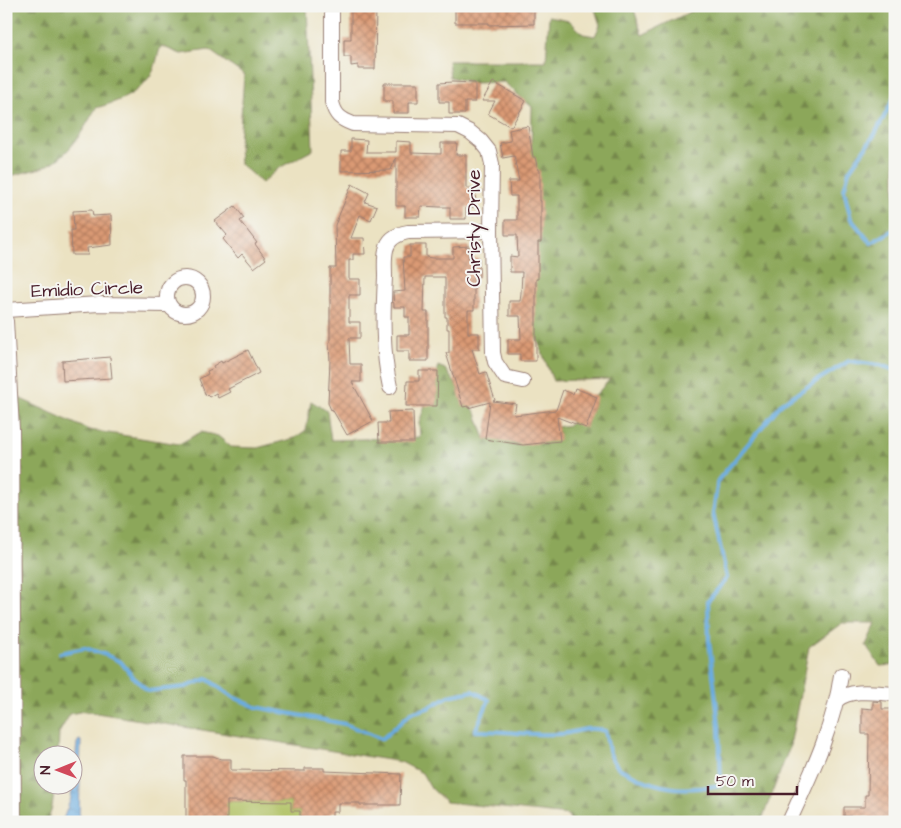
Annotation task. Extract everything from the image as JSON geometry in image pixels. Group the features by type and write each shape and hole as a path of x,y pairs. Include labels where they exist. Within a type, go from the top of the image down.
{"street":[{"name":"Christy Drive","path":"332,6 332,102 335,112 342,120 353,124 441,124 458,126 481,140 489,151 492,164 493,353 505,377 523,381"},
{"path":"390,388 384,362 384,291 386,249 391,240 398,234 408,232 491,231"},
{"name":"Emidio Circle","path":"6,310 100,304 169,305"},
{"path":"6,321 12,429 14,822"},
{"path":"789,822 828,731 837,700 841,675"},
{"path":"837,700 844,694 895,694"}],"green space":[{"path":"6,6 307,6 313,150 279,168 262,183 240,164 239,144 244,75 209,50 181,54 161,46 154,70 145,83 126,97 96,108 74,143 59,158 41,168 6,177"},
{"path":"594,6 633,6 642,35 702,6 895,6 895,665 880,666 866,645 876,623 842,623 809,647 790,746 761,822 571,822 568,815 446,802 430,787 422,773 401,762 84,711 70,714 59,733 58,746 32,746 32,796 54,796 47,822 14,822 10,394 89,430 179,444 201,432 218,436 231,447 257,448 295,438 306,430 311,401 327,411 331,440 420,437 419,423 438,366 445,369 476,413 485,439 569,425 610,379 553,381 528,315 532,107 504,82 475,83 450,77 448,61 546,61 549,16 569,20 583,34 595,36 600,25"},
{"path":"218,801 291,802 291,811 300,811 300,822 227,822 227,817"}],"water":[{"path":"79,740 81,741 81,746 77,746"},
{"path":"71,796 80,796 79,822 62,822"}],"building":[{"path":"351,6 376,6 375,69 358,69 358,65 351,66 351,57 344,57 344,39 351,39"},
{"path":"455,6 534,6 534,24 489,25 489,23 455,23"},
{"path":"493,82 526,101 511,127 488,114 495,101 482,101"},
{"path":"384,83 418,83 418,102 409,102 409,113 393,113 393,101 384,101"},
{"path":"439,83 475,83 475,102 465,102 465,114 449,114 449,102 439,102"},
{"path":"528,126 533,157 535,157 538,170 540,170 541,242 538,242 538,279 536,279 536,361 520,361 520,354 508,354 508,339 521,339 520,316 509,316 509,301 520,301 522,272 510,272 510,256 518,257 517,235 505,235 505,220 517,220 517,196 510,196 509,181 519,181 514,156 503,158 500,143 511,141 509,130"},
{"path":"351,139 367,140 366,152 396,152 396,141 411,142 411,153 441,154 441,143 457,143 456,155 466,155 466,188 476,188 475,207 466,207 466,219 450,219 450,207 421,206 420,217 405,217 405,206 396,206 396,158 391,170 341,171 341,151 351,151"},
{"path":"352,184 369,193 365,202 377,206 371,220 360,215 351,238 364,238 365,254 353,254 353,260 349,260 349,279 360,279 360,295 349,295 349,322 360,322 360,338 349,338 350,364 361,364 361,382 352,382 373,421 347,435 328,403 330,268 336,268 335,225"},
{"path":"235,206 244,218 240,221 257,243 255,244 266,259 254,268 242,254 238,258 223,239 227,235 215,221"},
{"path":"92,210 93,216 111,215 112,245 87,248 88,255 72,255 71,230 74,230 73,211"},
{"path":"410,245 426,245 426,257 432,258 453,258 453,247 469,246 469,258 479,258 479,277 474,277 474,310 468,310 468,333 479,333 479,349 472,349 480,374 486,372 495,400 493,401 516,404 514,415 556,410 563,390 573,394 575,388 597,397 586,428 557,417 560,441 523,445 485,439 490,402 468,408 468,406 463,407 446,353 449,353 449,329 447,329 447,317 445,317 445,277 425,277 424,312 428,312 428,361 409,361 409,351 397,351 397,335 409,335 409,317 405,317 405,307 394,307 393,292 405,291 403,257 410,257"},
{"path":"248,350 259,373 228,389 230,392 218,398 216,393 209,397 206,396 199,379 208,374 207,371 214,368 213,366 221,361 222,363"},
{"path":"110,357 112,378 63,381 62,361"},
{"path":"419,371 438,371 437,406 406,406 407,381 419,381"},
{"path":"413,411 414,442 379,442 378,423 389,423 388,412"},
{"path":"873,701 882,702 882,709 892,709 892,725 895,725 895,822 869,822 869,817 844,816 844,807 865,807 865,795 868,795 869,734 862,734 862,708 873,709"},
{"path":"184,756 213,756 221,759 231,759 231,770 305,771 305,768 324,768 324,771 401,774 400,805 338,803 338,812 332,812 332,822 300,822 300,811 291,811 291,802 227,801 227,822 186,822"}],"waterway":[{"path":"895,96 875,134 849,171 844,190 851,219 871,243 895,229"},
{"path":"60,653 85,648 106,655 121,662 148,691 185,687 207,679 233,697 256,707 345,724 382,739 411,713 428,708 449,696 473,691 489,700 475,731 549,734 599,729 605,731 610,754 618,767 642,780 664,787 686,789 721,785 719,726 709,641 708,601 727,578 713,513 718,480 782,403 821,378 849,361 880,365 895,370"}]}
